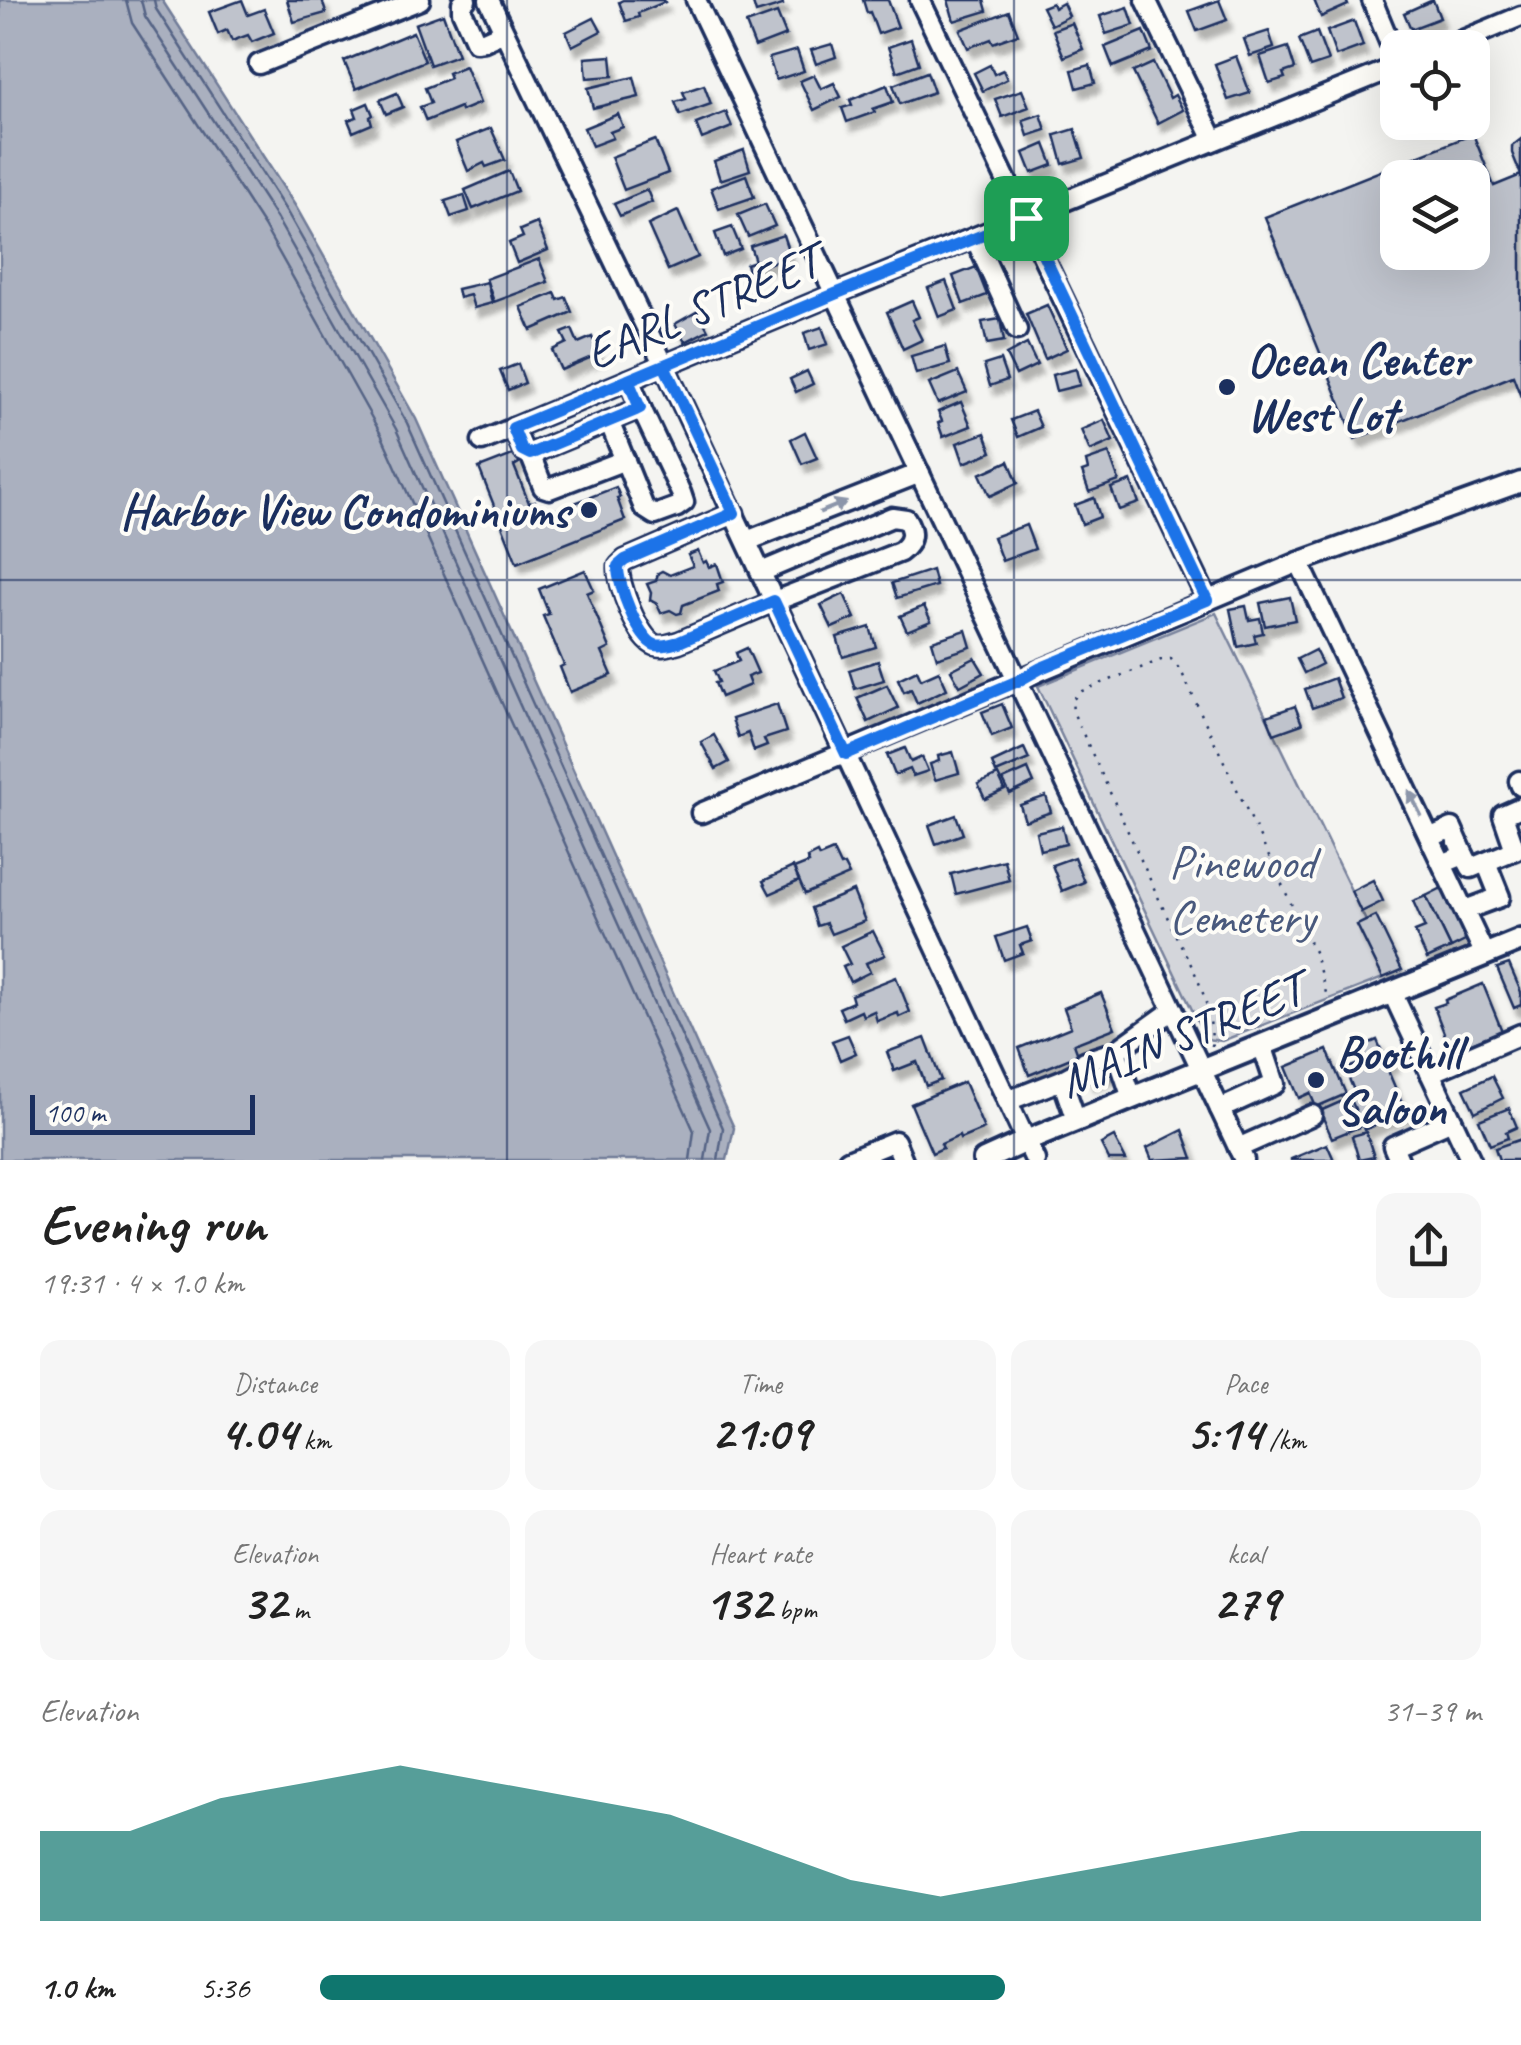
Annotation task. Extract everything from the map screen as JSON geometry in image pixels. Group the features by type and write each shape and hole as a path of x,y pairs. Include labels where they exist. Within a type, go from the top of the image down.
{"main road":[{"name":"MAIN STREET","path":"984,1160 1030,1150 1076,1120 1521,940"}],"street":[{"path":"258,64 420,0"},
{"path":"466,0 462,11 476,42 504,32"},
{"path":"489,0 734,513 1030,1150"},
{"path":"696,0 1241,1154 1312,1116"},
{"path":"920,0 1207,600"},
{"path":"1146,0 1214,140"},
{"path":"1372,0 1384,30"},
{"path":"1487,30 1521,16"},
{"name":"EARL STREET","path":"482,441 1380,72"},
{"path":"974,238 1016,330"},
{"path":"609,421 648,513 656,515 684,502 628,380"},
{"path":"530,454 640,408"},
{"path":"513,428 522,450 530,454 543,487 549,490 625,460"},
{"path":"747,541 920,472"},
{"path":"701,813 1299,562 1521,482"},
{"path":"734,513 618,566 618,578 642,635 652,644 679,642 900,552 912,536 911,527 906,519 892,517 761,572"},
{"path":"1299,562 1485,955"},
{"path":"1431,837 1452,828 1472,868 1516,850 1503,815 1521,807"},
{"path":"1444,864 1464,855"},
{"path":"1465,910 1500,897 1486,862"},
{"path":"1392,992 1470,1160"},
{"path":"1008,1101 1062,1080 1077,1072 1084,1061 1116,1051 1173,1010"},
{"path":"1430,1073 1521,1034"},
{"path":"1220,1109 1275,1084 1262,1045"},
{"path":"1116,1051 1132,1098"},
{"path":"1062,1080 1076,1120"},
{"path":"1399,1160 1393,1146 1452,1120"},
{"path":"848,1160 895,1141 903,1160"}],"path":[{"path":"1201,1070 1212,1048 1205,996 1073,712 1072,700 1082,691 1172,658 1315,954 1334,1016"}],"green space":[{"name":"Pinewood Cemetery","path":"1216,613 1366,921 1358,926 1383,978 1222,1041 1206,1039 1038,686"}],"water":[{"path":"0,0 162,0 296,207 416,419 734,1128 727,1160 0,1160"}],"building":[{"path":"242,0 248,15 264,9 274,33 252,42 248,35 232,41 227,30 218,34 209,12"},
{"path":"287,0 322,0 326,13 294,22"},
{"path":"752,0 782,0 783,5 756,13"},
{"path":"863,0 888,0 898,27 878,34"},
{"path":"948,0 984,0 987,11 954,21"},
{"path":"1219,0 1227,20 1197,31 1189,11"},
{"path":"1314,0 1346,0 1348,5 1321,17"},
{"path":"1433,0 1440,18 1411,29 1404,13"},
{"path":"619,2 665,2 626,21"},
{"path":"1052,3 1054,8 1063,3 1069,16 1051,25 1042,7"},
{"path":"1128,7 1134,25 1106,34 1100,16"},
{"path":"1009,11 1018,34 968,48 960,30"},
{"path":"777,13 786,35 755,47 746,24"},
{"path":"443,14 458,55 430,65 415,24"},
{"path":"594,18 601,31 572,46 566,32"},
{"path":"1354,21 1363,46 1336,56 1327,31"},
{"path":"1072,23 1083,49 1064,57 1053,30"},
{"path":"1144,31 1152,51 1113,67 1105,47"},
{"path":"1269,31 1274,48 1250,56 1244,39"},
{"path":"413,32 425,61 356,89 344,61"},
{"path":"1317,32 1328,61 1310,67 1299,39"},
{"path":"911,39 919,64 897,72 888,47"},
{"path":"832,44 836,57 816,64 811,50"},
{"path":"1288,47 1295,69 1283,73 1285,78 1269,83 1260,56"},
{"path":"797,50 804,71 776,80 769,58"},
{"path":"611,56 613,76 587,78 585,58"},
{"path":"1236,56 1250,93 1228,100 1215,64"},
{"path":"1153,63 1170,98 1175,95 1183,110 1158,123 1133,72"},
{"path":"990,65 994,74 1003,70 1007,79 983,91 974,73"},
{"path":"1090,65 1095,83 1077,88 1072,70"},
{"path":"465,66 480,103 426,121 420,107 431,103 425,88 450,78 448,73"},
{"path":"927,72 934,92 900,104 893,85"},
{"path":"814,75 821,89 834,83 841,97 814,110 800,81"},
{"path":"634,77 639,97 593,108 588,88"},
{"path":"704,85 711,104 680,115 675,102 686,99 683,92"},
{"path":"887,85 893,102 847,122 842,108 852,105 850,100"},
{"path":"1022,90 1029,107 1002,117 995,99"},
{"path":"397,93 403,107 386,114 380,100"},
{"path":"368,103 372,124 353,132 348,120 357,117 354,109"},
{"path":"726,112 732,127 702,139 696,124"},
{"path":"618,114 623,127 610,132 613,138 592,146 584,128"},
{"path":"1041,114 1046,130 1028,136 1023,120"},
{"path":"491,128 505,160 486,167 484,163 468,171 456,142"},
{"path":"1075,129 1084,158 1063,164 1055,135"},
{"path":"1521,139 1521,175 1512,146"},
{"path":"655,140 668,173 624,190 611,157"},
{"path":"1458,140 1475,140 1484,160 1408,160"},
{"path":"1045,144 1053,165 1032,173 1024,153"},
{"path":"744,150 750,170 720,180 714,161"},
{"path":"509,171 517,191 473,209 465,190"},
{"path":"1380,171 1380,270 1490,270 1490,176 1494,186 1521,175 1521,397 1513,376 1355,439 1265,217"},
{"path":"746,175 754,197 719,209 711,188"},
{"path":"647,190 652,202 620,216 614,204"},
{"path":"464,195 469,211 451,217 445,201"},
{"path":"765,204 775,226 748,237 738,215"},
{"path":"678,211 698,257 668,270 648,225"},
{"path":"537,223 548,250 517,263 509,243 523,237 520,230"},
{"path":"732,227 741,249 723,256 715,233"},
{"path":"783,235 790,256 748,271 746,264 755,261 750,246"},
{"path":"539,259 548,282 494,302 486,279"},
{"path":"976,267 987,295 963,304 953,276"},
{"path":"946,281 957,310 939,317 928,288"},
{"path":"487,282 492,303 474,308 470,295 459,298 457,289"},
{"path":"555,293 558,300 566,297 572,312 531,330 521,307"},
{"path":"912,301 919,317 912,320 922,340 903,349 887,312"},
{"path":"1047,305 1067,349 1045,359 1026,314"},
{"path":"698,311 708,330 685,342 675,324"},
{"path":"1000,319 1004,341 987,344 982,322"},
{"path":"822,327 828,344 809,350 804,333"},
{"path":"572,329 578,343 592,337 599,354 561,370 552,350 567,343 562,333"},
{"path":"1027,344 1037,365 1016,375 1006,355"},
{"path":"945,346 950,364 916,374 911,356"},
{"path":"1000,360 1007,380 990,386 984,365"},
{"path":"518,364 525,383 508,390 500,371"},
{"path":"1076,369 1080,385 1056,391 1052,375"},
{"path":"807,371 813,384 796,392 790,379"},
{"path":"958,372 967,392 938,404 929,384"},
{"path":"961,402 971,426 943,437 938,412"},
{"path":"1034,411 1041,427 1018,437 1011,420"},
{"path":"1104,420 1113,441 1090,451 1081,430"},
{"path":"805,432 817,458 802,464 791,439"},
{"path":"985,433 992,452 964,463 957,443"},
{"path":"1109,453 1119,481 1089,492 1082,472 1088,470 1086,461"},
{"name":"Harbor View Condominiums","path":"515,454 519,463 514,466 529,503 535,501 541,516 616,487 625,520 517,563 479,468"},
{"path":"1009,461 1018,483 990,496 980,474"},
{"path":"1131,481 1139,503 1119,510 1111,488"},
{"path":"1094,498 1100,517 1082,524 1075,505"},
{"path":"1026,525 1035,549 1002,561 993,537"},
{"path":"698,551 703,563 706,561 709,567 717,564 723,582 717,584 719,591 683,605 681,613 661,613 650,600 647,584 656,581 662,571 670,575 693,566 688,555"},
{"path":"585,570 594,590 587,593 610,648 602,652 612,675 570,692 560,667 564,665 543,616 549,614 539,589"},
{"path":"932,570 936,586 897,598 892,583"},
{"path":"844,594 855,618 832,628 821,605"},
{"path":"1290,597 1295,620 1265,626 1260,603"},
{"path":"924,606 931,621 907,631 900,616"},
{"path":"1246,606 1249,620 1260,618 1263,633 1254,635 1256,643 1238,647 1230,609"},
{"path":"870,627 876,647 843,657 837,637"},
{"path":"966,630 971,647 937,658 932,641"},
{"path":"747,648 758,673 747,677 750,685 721,697 714,671 739,661 736,653"},
{"path":"1315,650 1322,664 1304,673 1297,659"},
{"path":"975,658 984,673 960,686 951,670"},
{"path":"878,661 884,680 855,689 849,670"},
{"path":"917,670 921,679 939,671 947,689 917,703 911,689 904,692 898,679"},
{"path":"1334,678 1341,698 1312,708 1305,689"},
{"path":"887,685 898,708 868,722 857,698"},
{"path":"777,704 786,732 764,739 767,746 754,751 748,733 738,737 732,719"},
{"path":"1002,704 1012,728 992,736 982,712"},
{"path":"1295,706 1302,724 1274,734 1267,716"},
{"path":"714,735 729,762 716,769 701,742"},
{"path":"905,748 911,762 922,757 928,771 913,776 910,769 895,775 887,755"},
{"path":"1024,748 1029,759 996,773 992,763"},
{"path":"953,752 959,773 935,780 930,764 939,761 938,756"},
{"path":"1028,769 1034,783 1010,794 1003,780"},
{"path":"998,775 1005,790 985,799 978,784"},
{"path":"1046,796 1051,812 1025,821 1020,805"},
{"path":"956,815 963,834 936,844 929,825"},
{"path":"1062,826 1066,844 1040,850 1036,832"},
{"path":"833,851 849,875 805,894 794,869 809,863 807,858 817,853 819,857"},
{"path":"1074,857 1084,882 1062,891 1052,865"},
{"path":"1004,860 1009,880 956,894 951,874"},
{"path":"793,867 799,881 770,894 763,881"},
{"path":"1373,880 1383,901 1361,912 1351,891"},
{"path":"1444,887 1469,939 1451,948 1426,896"},
{"path":"853,891 865,921 831,934 826,923 817,926 811,908"},
{"path":"1426,896 1451,948 1427,959 1415,932 1425,928 1413,901"},
{"path":"1376,916 1402,970 1383,978 1357,925"},
{"path":"1027,927 1032,941 1020,945 1023,953 1004,960 996,937"},
{"path":"873,931 885,955 866,963 870,972 850,982 843,967 850,964 841,946"},
{"path":"1509,964 1521,992 1521,1005 1514,1008 1497,968"},
{"path":"896,977 910,1012 877,1021 874,1011 863,1016 861,1011 844,1019 839,1008 853,1002 851,995"},
{"path":"1483,984 1502,1031 1451,1051 1434,1007"},
{"path":"1101,993 1115,1028 1074,1044 1078,1055 1029,1075 1019,1048 1071,1027 1064,1008"},
{"path":"848,1035 856,1053 840,1060 832,1041"},
{"path":"925,1038 941,1080 926,1086 917,1062 894,1071 887,1052"},
{"path":"1377,1040 1383,1054 1389,1052 1394,1063 1386,1066 1406,1113 1364,1130 1349,1095 1355,1093 1345,1069 1364,1062 1358,1048"},
{"name":"Boothill Saloon","path":"1327,1050 1346,1094 1316,1107 1310,1093 1299,1098 1286,1067"},
{"path":"1106,1058 1112,1074 1090,1082 1083,1067"},
{"path":"1492,1076 1503,1098 1475,1112 1464,1089"},
{"path":"964,1082 984,1129 941,1144 943,1148 932,1153 911,1104"},
{"path":"1347,1099 1359,1127 1332,1138 1320,1111"},
{"path":"1509,1108 1517,1127 1506,1132 1508,1138 1490,1145 1479,1120"},
{"path":"1183,1130 1193,1158 1152,1160 1147,1148"},
{"path":"1366,1132 1374,1157 1359,1160 1352,1136"},
{"path":"1114,1137 1126,1160 1109,1160 1101,1144"},
{"path":"1521,1139 1521,1160 1499,1160 1495,1148"},
{"path":"1327,1144 1334,1160 1291,1160 1291,1159"}],"place":[{"name":"Ocean Center West Lot","path":"1227,387"},
{"name":"Harbor View Condominiums","path":"589,510"},
{"name":"Boothill Saloon","path":"1316,1080"}],"route":[{"path":"1026,218 835,294 513,428 522,450 530,454 636,410 640,408 628,380 664,365 734,513 618,566 618,578 642,635 652,644 679,642 774,601 846,754 1207,600 1026,218"}]}
